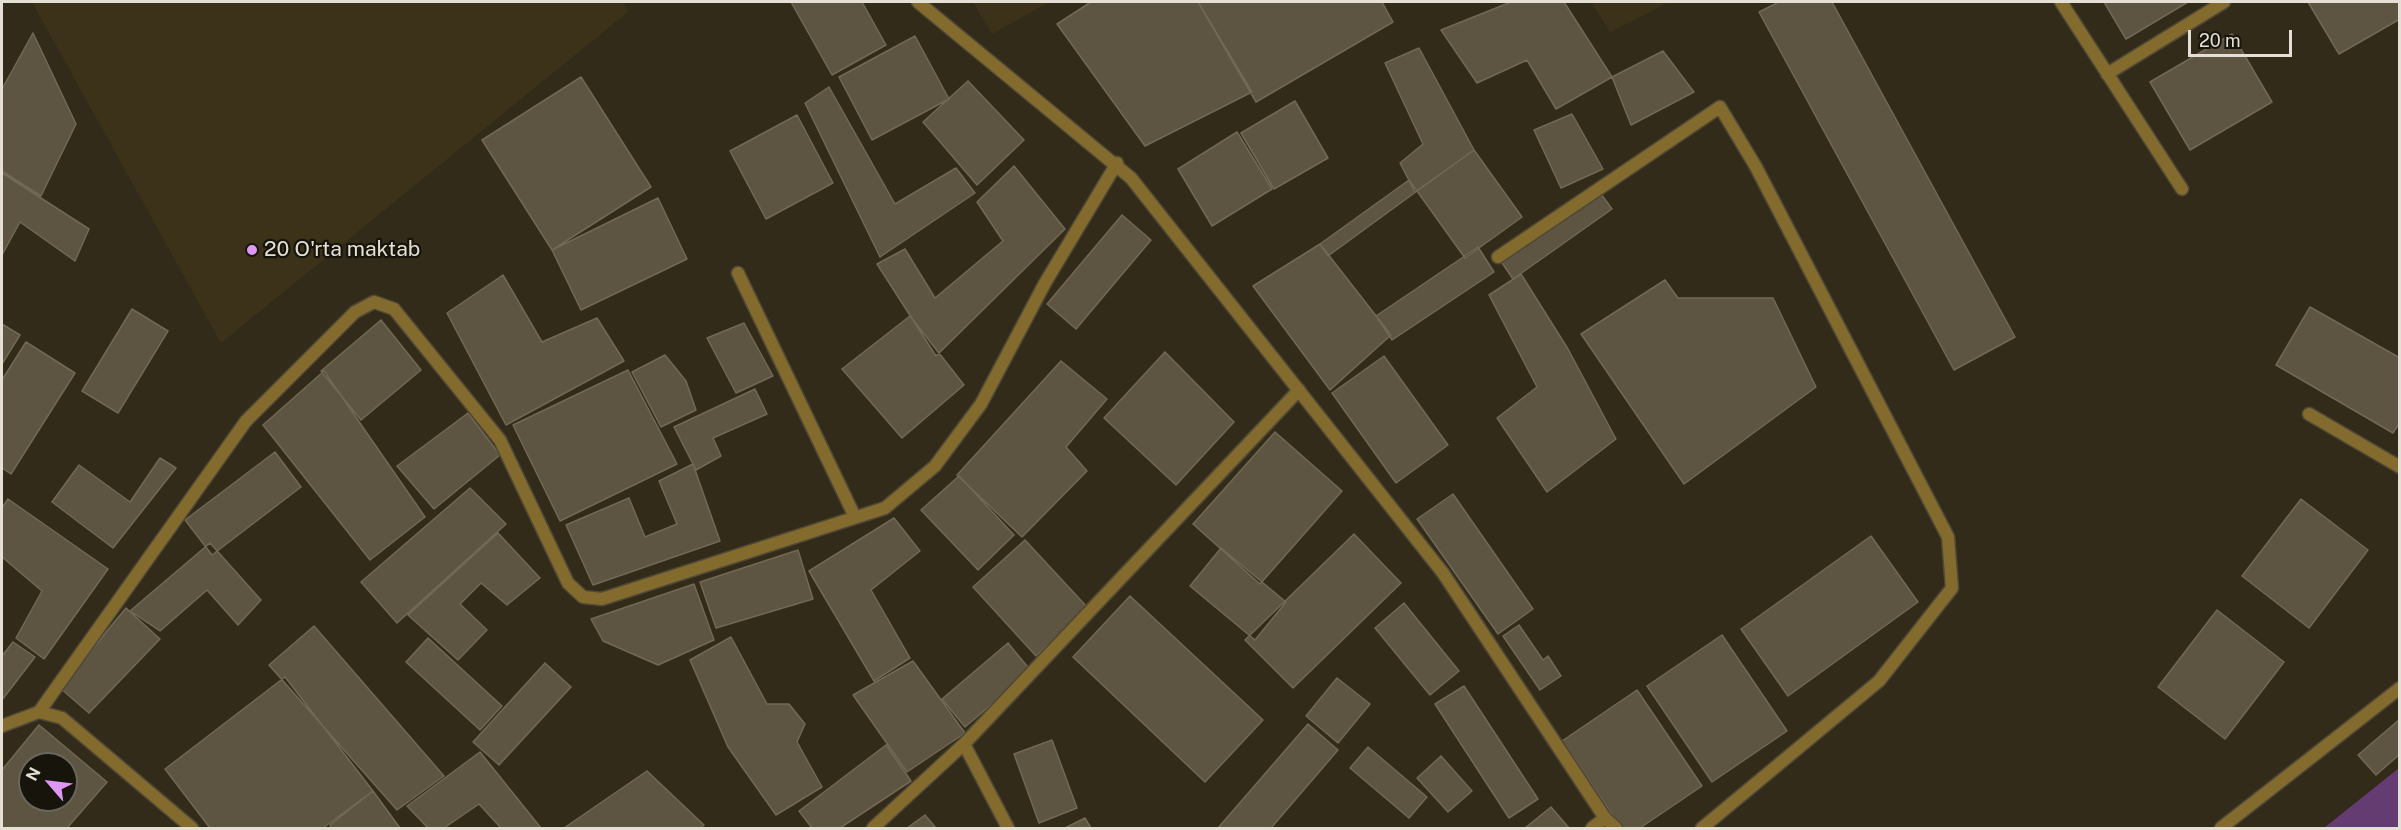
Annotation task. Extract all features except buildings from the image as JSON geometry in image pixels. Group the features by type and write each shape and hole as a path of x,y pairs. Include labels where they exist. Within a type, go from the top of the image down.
{"street":[{"path":"918,2 1117,163 1131,178 1443,573 1605,818 1616,828"},
{"path":"2061,2 2182,189"},
{"path":"2107,74 2224,2"},
{"path":"1498,257 1720,107 1756,167 1948,537 1953,588 1879,681 1702,828"},
{"path":"2,726 39,712 246,421 355,312 374,302 394,309 500,440 568,583 583,597 602,599 885,508 935,466 981,404 1045,283 1117,163"},
{"path":"738,273 855,517"},
{"path":"873,828 964,744 1299,390"},
{"path":"2309,414 2400,467"},
{"path":"2221,828 2400,688"},
{"path":"39,712 62,718 192,828"},
{"path":"964,744 1008,828"},
{"path":"1592,828 1605,818"}],"shaded area":[{"name":"20 O'rta maktab","path":"32,2 623,2 628,12 221,343"},
{"path":"973,2 1049,2 992,34"},
{"path":"1591,2 1669,2 1610,32"},
{"path":"2399,768 2399,828 2324,828"}],"place":[{"name":"20 O'rta maktab","path":"252,250"}]}
